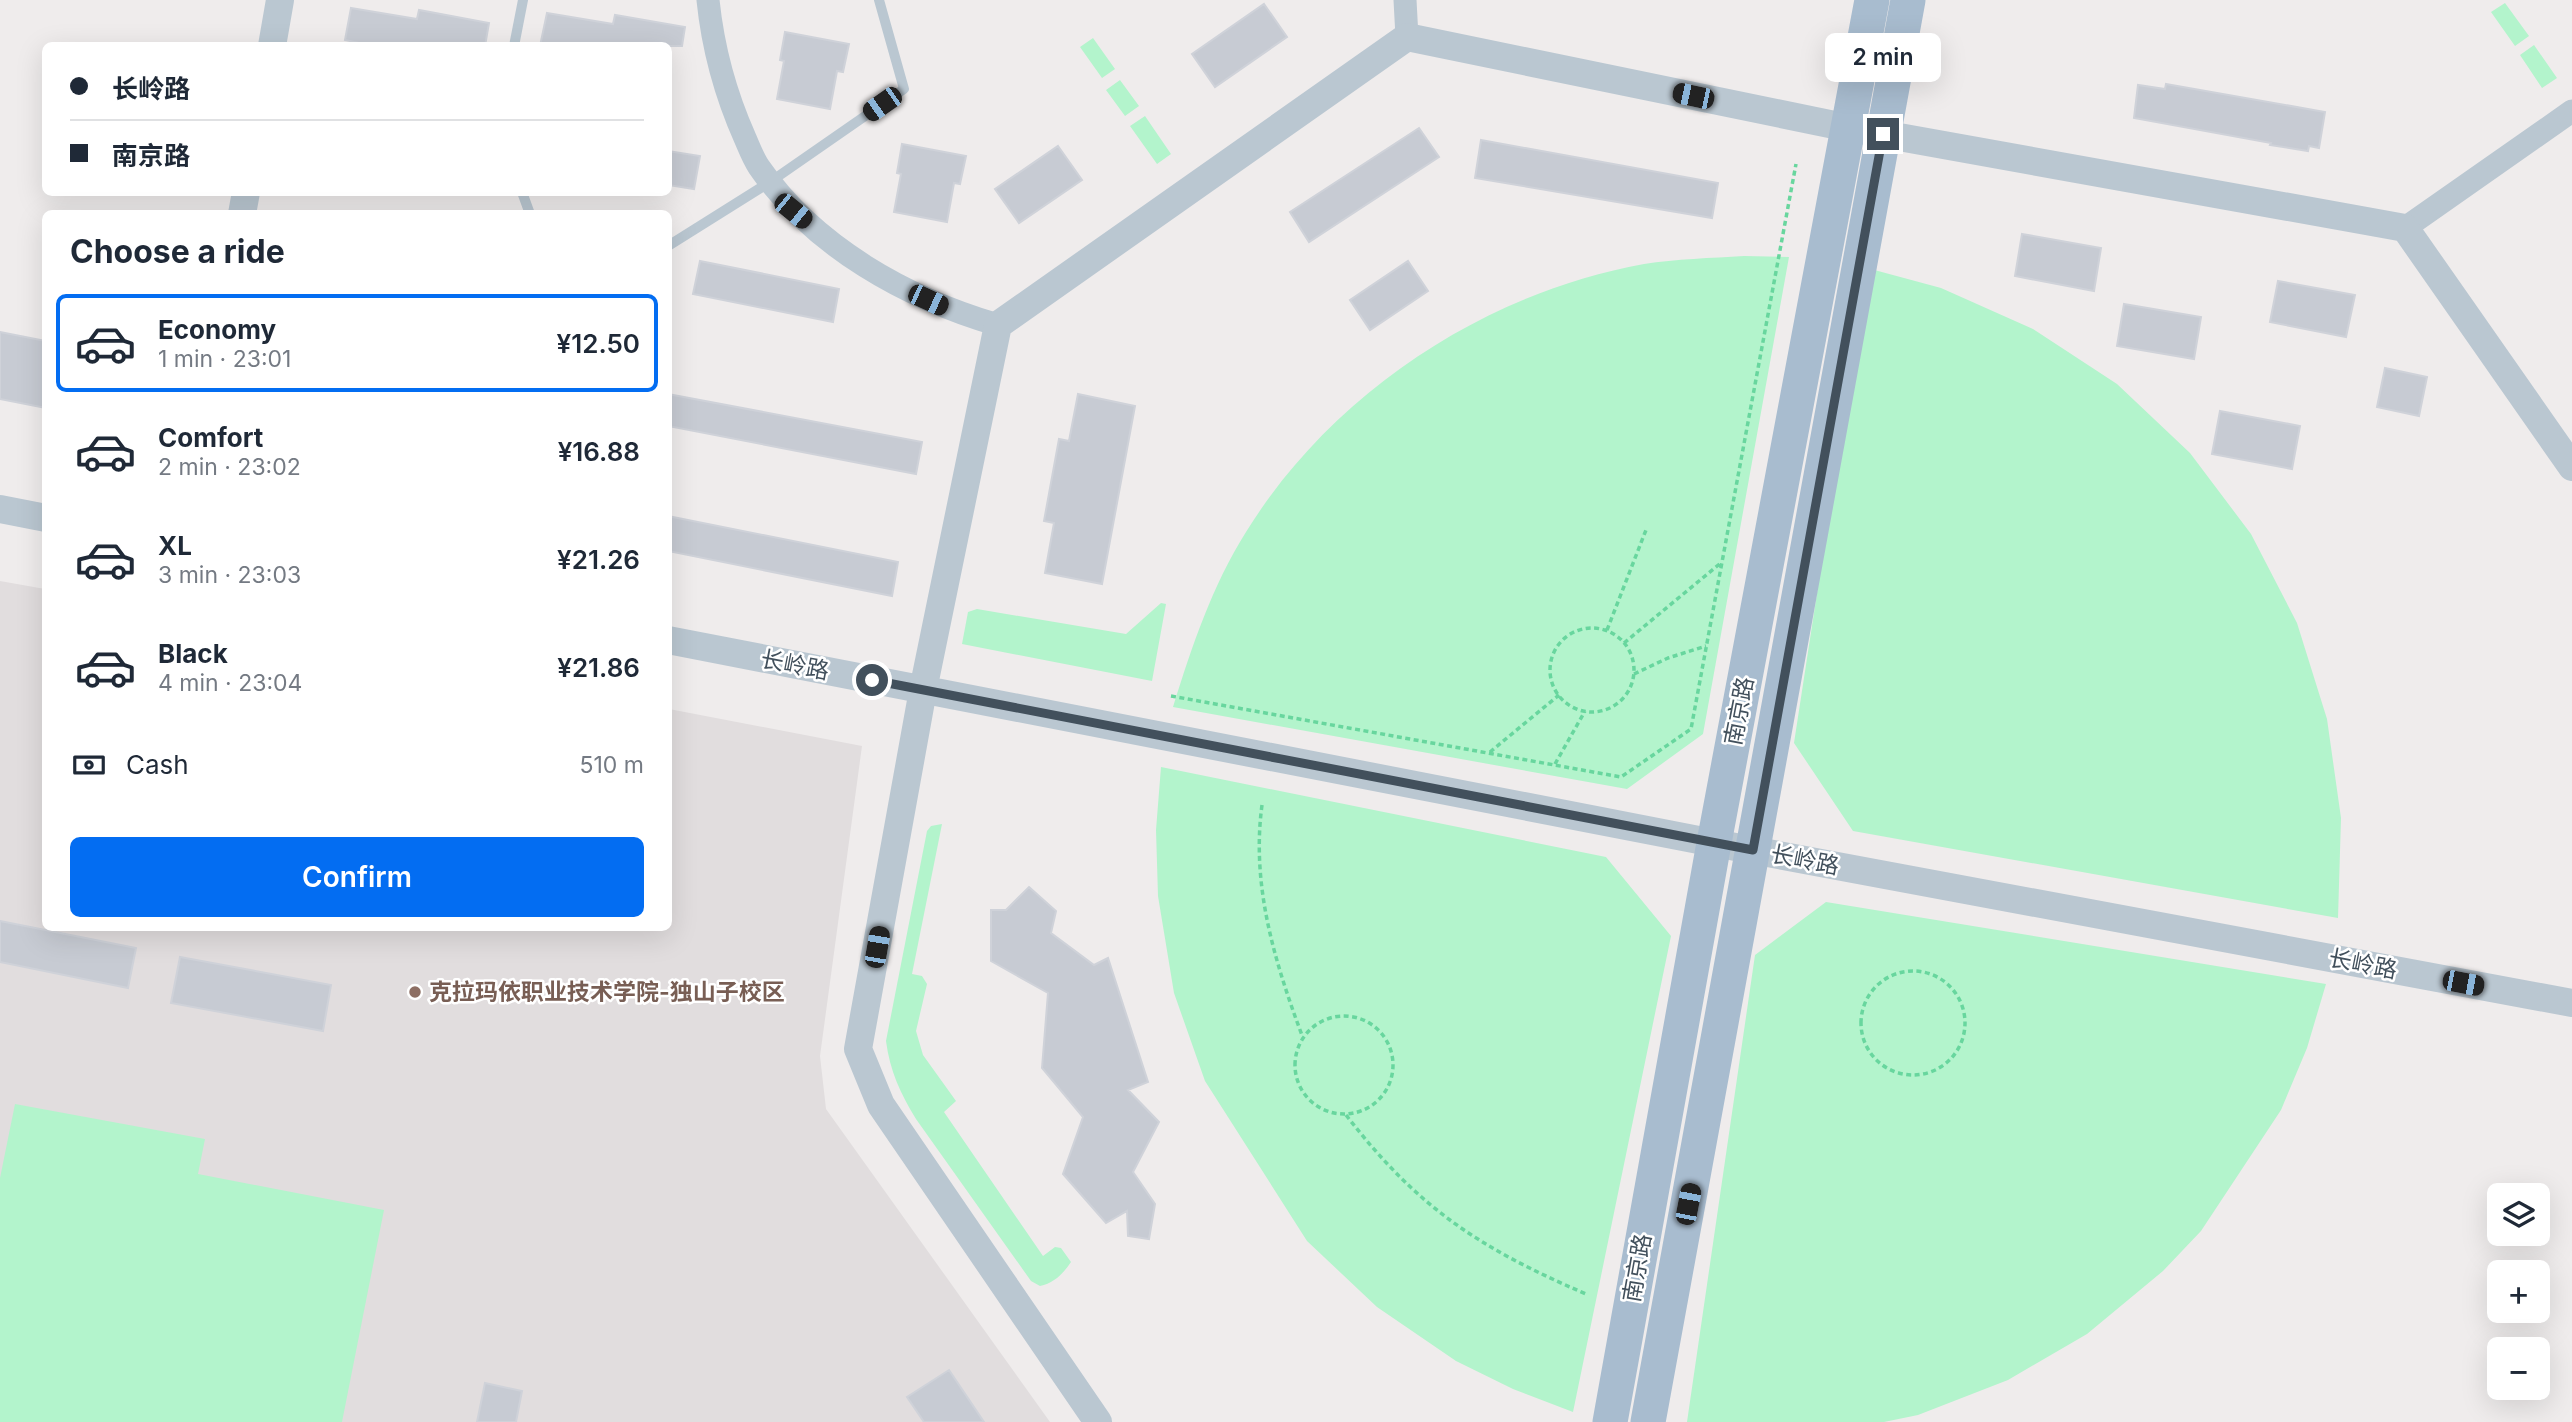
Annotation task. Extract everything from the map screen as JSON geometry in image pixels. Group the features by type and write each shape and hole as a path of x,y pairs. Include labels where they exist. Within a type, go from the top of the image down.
{"main road":[{"name":"南京路","path":"1610,1422 1714,843 1872,0"},
{"name":"南京路","path":"1648,1422 1908,0"}],"street":[{"path":"273,42 280,0"},
{"path":"708,0 712,43 731,107 757,164 793,211 847,255 951,311 998,325"},
{"path":"1405,0 1407,37"},
{"path":"1098,1422 881,1105 858,1049 923,690 998,325 1407,37 1849,128 2405,228 2572,467"},
{"path":"2405,228 2572,111"},
{"path":"0,509 42,517"},
{"name":"长岭路","path":"672,641 1714,843 2572,1003"}],"lane":[{"path":"515,42 523,0"},
{"path":"672,243 770,182 904,89 879,0"}],"path":[{"path":"1171,696 1621,777 1691,729 1796,164"},
{"path":"1607,630 1646,530"},
{"path":"1624,643 1722,562"},
{"path":"1590,627 1607,630 1624,643 1631,652 1634,674 1632,685 1623,699 1610,708 1594,712 1577,710 1553,687 1549,671 1552,655 1561,641 1574,631 1590,627"},
{"path":"1634,674 1668,658 1706,646"},
{"path":"1490,752 1559,695"},
{"path":"1554,764 1585,711"},
{"path":"1262,805 1257,839 1269,934 1303,1039"},
{"path":"1914,970 1935,974 1951,986 1963,1004 1966,1024 1962,1044 1950,1061 1932,1072 1912,1076 1892,1071 1875,1059 1864,1042 1860,1021 1865,1001 1877,984 1894,973 1914,970"},
{"path":"1346,1016 1364,1020 1380,1031 1391,1048 1394,1067 1390,1086 1378,1101 1362,1112 1346,1115 1324,1111 1308,1099 1297,1083 1294,1064 1298,1045 1303,1039 1310,1029 1326,1019 1346,1016"},
{"path":"1346,1115 1371,1147 1410,1188 1452,1224 1536,1272 1586,1294"}],"shaded area":[{"name":"克拉玛依职业技术学院-独山子校区","path":"0,581 42,588 42,931 672,931 672,710 862,746 820,1056 826,1109 1050,1422 0,1422"}],"green space":[{"path":"2505,3 2529,36 2515,46 2491,12"},
{"path":"1093,38 1115,69 1102,78 1080,47"},
{"path":"2534,45 2557,78 2542,88 2520,55"},
{"path":"1120,80 1139,106 1125,116 1106,90"},
{"path":"1145,116 1171,154 1157,164 1130,126"},
{"path":"1744,256 1789,257 1703,734 1627,789 1173,707 1195,639 1213,595 1246,532 1281,482 1322,436 1368,394 1417,357 1470,325 1526,299 1584,278 1644,264"},
{"path":"1867,268 1941,288 2033,329 2117,384 2190,453 2251,534 2297,623 2327,719 2341,818 2338,918 1853,831 1794,743"},
{"path":"1161,603 1166,604 1152,681 962,644 968,612 977,609 1126,634"},
{"path":"1161,767 1606,857 1671,936 1573,1412 1513,1389 1456,1361 1377,1307 1307,1241 1205,1081 1174,993 1158,896 1156,830"},
{"path":"942,824 912,974 922,976 927,984 916,1031 923,1055 956,1101 944,1112 1043,1256 1055,1247 1061,1248 1071,1262 1058,1277 1040,1286 1031,1281 916,1119 905,1100 890,1062 886,1041 927,831 931,826"},
{"path":"1826,902 2326,984 2307,1048 2281,1110 2201,1231 2163,1271 2087,1334 2008,1380 1918,1415 1884,1422 1687,1422 1755,955"},
{"path":"15,1104 205,1139 198,1174 384,1210 342,1422 0,1422 0,1178"}],"building":[{"path":"1264,4 1287,37 1215,87 1192,54"},
{"path":"351,8 417,19 419,10 489,23 486,42 345,40"},
{"path":"547,13 613,24 615,15 685,27 682,46 672,46 672,42 541,42"},
{"path":"785,32 849,44 843,72 837,71 830,109 777,99 784,61 780,60"},
{"path":"2166,84 2325,112 2319,148 2309,146 2308,151 2270,145 2271,143 2134,118 2138,85 2165,89"},
{"path":"1419,128 1439,157 1309,242 1290,212"},
{"path":"1481,140 1718,183 1712,218 1475,178"},
{"path":"902,144 966,156 960,184 954,183 947,222 894,212 901,174 897,173"},
{"path":"1058,146 1082,180 1019,223 995,189"},
{"path":"672,152 700,156 694,189 672,186"},
{"path":"2022,234 2101,248 2094,291 2015,276"},
{"path":"700,261 839,289 833,322 693,294"},
{"path":"1408,261 1428,291 1370,330 1350,300"},
{"path":"2278,281 2355,295 2346,337 2270,322"},
{"path":"2124,304 2201,317 2194,359 2117,346"},
{"path":"0,332 42,340 42,407 0,399"},
{"path":"2385,368 2427,377 2419,416 2377,407"},
{"path":"1078,394 1135,406 1102,584 1045,573 1054,523 1044,521 1059,439 1069,441"},
{"path":"672,395 922,442 916,474 672,427"},
{"path":"2220,411 2300,426 2292,469 2212,454"},
{"path":"672,517 898,562 892,596 672,552"},
{"path":"1029,887 1056,911 1051,933 1094,965 1108,958 1148,1082 1128,1090 1159,1122 1133,1172 1155,1204 1149,1239 1128,1236 1127,1211 1106,1223 1063,1174 1083,1117 1042,1068 1048,993 991,961 991,910 1006,910"},
{"path":"0,921 136,948 128,988 0,962"},
{"path":"180,957 331,985 323,1031 171,1003"},
{"path":"949,1370 984,1422 924,1422 907,1397"},
{"path":"485,1383 522,1391 516,1422 477,1422"}],"place":[{"name":"克拉玛依职业技术学院-独山子校区","path":"415,992"}],"route":[{"path":"872,680 1753,850 1883,134"}]}
